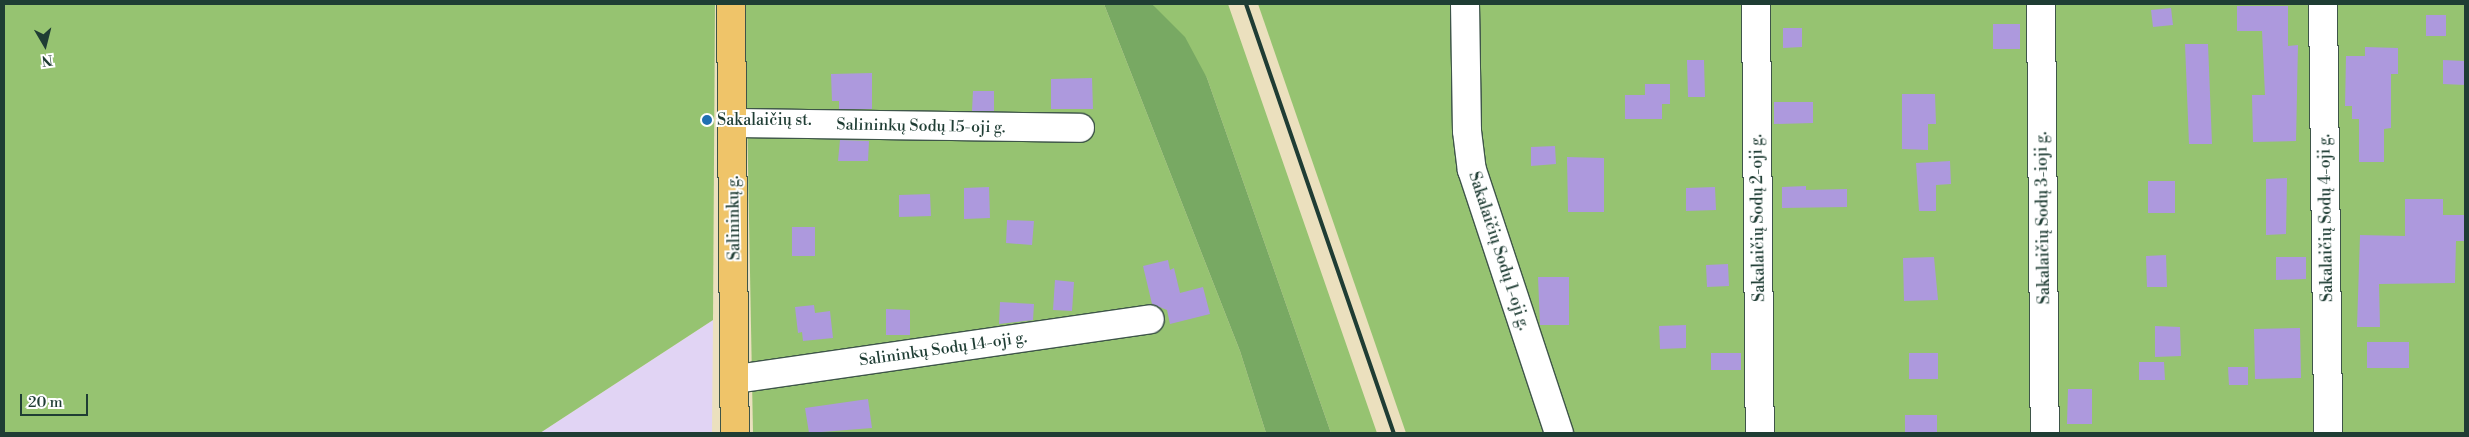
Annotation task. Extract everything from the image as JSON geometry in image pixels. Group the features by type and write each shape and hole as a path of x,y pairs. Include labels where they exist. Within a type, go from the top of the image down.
{"main road":[{"name":"Salininkų g.","path":"731,4 736,379 735,433"}],"street":[{"name":"Sakalaičių Sodų 1-oji g.","path":"1465,4 1467,131 1472,170 1559,433"},
{"name":"Sakalaičių Sodų 2-oji g.","path":"1756,4 1760,433"},
{"name":"Sakalaičių Sodų 3-ioji g.","path":"2041,4 2045,433"},
{"name":"Sakalaičių Sodų 4-oji g.","path":"2323,4 2328,433"},
{"name":"Salininkų Sodų 15-oji g.","path":"733,123 1080,128"},
{"name":"Salininkų Sodų 14-oji g.","path":"736,379 1150,319"}],"shaded area":[{"path":"713,320 712,433 540,433"}],"green space":[{"path":"4,4 715,4 713,320 540,433 4,433"},
{"path":"745,4 1104,4 1240,351 1266,433 753,433"},
{"path":"1104,4 1152,4 1185,37 1207,78 1331,433 1266,433 1240,351"},
{"path":"1152,4 1228,4 1377,433 1331,433 1207,78"},
{"path":"1258,4 2465,4 2465,433 1406,433"}],"building":[{"path":"2237,6 2288,6 2288,46 2298,45 2296,141 2253,142 2252,95 2265,95 2262,31 2237,31"},
{"path":"2171,8 2173,25 2153,27 2151,10"},
{"path":"2426,15 2446,15 2446,36 2426,36"},
{"path":"1993,24 2020,24 2020,49 1993,49"},
{"path":"1783,28 1802,28 1802,47 1783,48"},
{"path":"2185,44 2208,44 2212,144 2189,144"},
{"path":"2365,47 2398,48 2398,74 2391,74 2391,128 2384,129 2384,162 2359,162 2359,119 2352,119 2352,106 2345,106 2346,56 2365,56"},
{"path":"1687,60 1704,60 1705,97 1688,97"},
{"path":"2443,60 2465,61 2465,85 2443,84"},
{"path":"872,73 872,109 839,109 839,101 832,101 831,74"},
{"path":"1092,78 1093,109 1051,109 1051,79"},
{"path":"1645,84 1670,84 1670,104 1662,104 1662,119 1625,119 1625,95 1645,95"},
{"path":"973,91 994,91 994,111 972,111"},
{"path":"1902,94 1935,94 1936,124 1928,124 1928,150 1902,149"},
{"path":"1774,102 1813,102 1813,123 1774,124"},
{"path":"840,140 869,141 868,161 838,161"},
{"path":"1555,146 1556,164 1531,166 1531,147"},
{"path":"1567,157 1604,158 1604,212 1568,212"},
{"path":"1950,161 1951,184 1936,185 1936,211 1919,211 1916,163"},
{"path":"2287,178 2286,234 2266,235 2266,179"},
{"path":"2148,181 2175,181 2175,213 2148,213"},
{"path":"1806,186 1806,190 1847,189 1847,207 1782,208 1782,187"},
{"path":"989,187 990,218 964,219 964,188"},
{"path":"1715,187 1716,210 1686,211 1686,188"},
{"path":"930,194 931,216 899,217 899,195"},
{"path":"2405,199 2443,199 2443,215 2464,215 2464,241 2456,241 2455,283 2379,284 2380,327 2357,327 2360,235 2405,236"},
{"path":"1007,220 1034,221 1032,245 1006,243"},
{"path":"792,227 815,227 815,256 792,256"},
{"path":"2166,255 2167,287 2147,287 2146,256"},
{"path":"1934,257 1938,300 1904,301 1903,258"},
{"path":"2276,257 2306,257 2306,279 2276,280"},
{"path":"1168,260 1170,270 1174,268 1180,293 1203,287 1210,314 1170,324 1167,310 1152,304 1143,266"},
{"path":"1728,264 1729,286 1707,287 1706,265"},
{"path":"1538,277 1569,277 1569,325 1540,325"},
{"path":"1055,280 1074,282 1072,311 1053,310"},
{"path":"1000,302 1034,304 1033,320 999,324"},
{"path":"814,305 815,313 830,311 833,338 803,341 802,332 798,333 795,307"},
{"path":"886,309 910,310 910,335 886,335"},
{"path":"1686,325 1686,348 1660,349 1659,326"},
{"path":"2155,326 2180,327 2181,356 2155,357"},
{"path":"2300,328 2301,378 2255,379 2254,329"},
{"path":"2367,342 2409,342 2409,368 2367,368"},
{"path":"1711,353 1741,353 1741,370 1711,370"},
{"path":"1909,353 1938,353 1938,379 1909,379"},
{"path":"2139,362 2164,362 2165,380 2139,380"},
{"path":"2228,367 2248,367 2248,385 2229,385"},
{"path":"2068,389 2092,389 2092,424 2067,424"},
{"path":"868,399 872,428 809,433 805,408"},
{"path":"1905,415 1937,415 1937,433 1905,433"}],"railway":[{"path":"1246,4 1394,433"}],"place":[{"name":"Sakalaičių st.","path":"707,120"}]}
